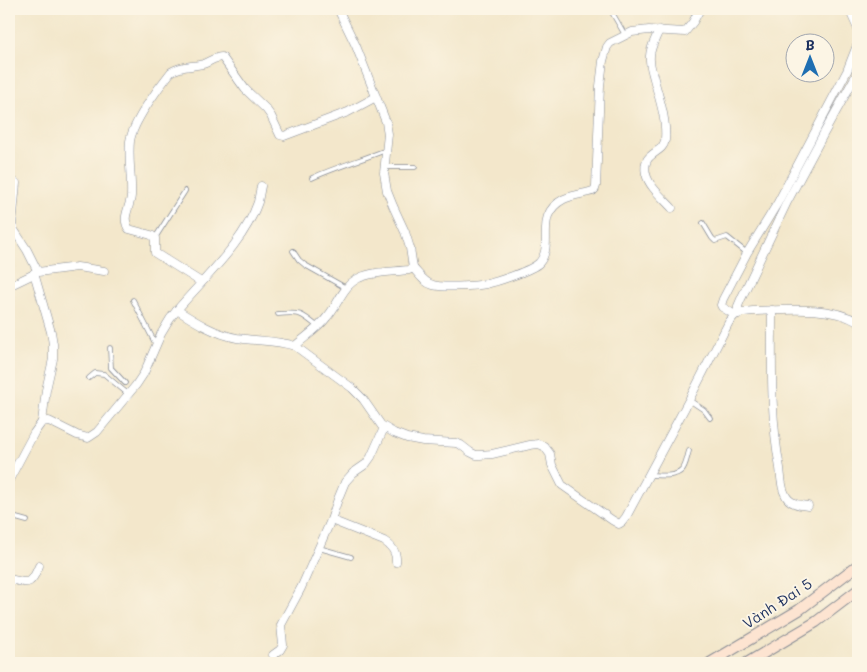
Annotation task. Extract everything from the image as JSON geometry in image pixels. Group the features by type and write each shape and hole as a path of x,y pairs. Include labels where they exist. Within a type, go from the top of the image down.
{"main road":[{"name":"Vành Đai 5","path":"710,663 799,610 858,565"},
{"path":"747,663 816,622 858,590"}],"street":[{"path":"338,9 356,46 386,122 388,134 384,167 387,191 406,232 413,268 420,277 432,285 478,285 490,283 528,270 541,261 544,253 546,221 551,209 565,198 593,190 596,186 600,86 605,52 610,43 638,31 685,32 699,12"},
{"path":"849,9 858,29"},
{"path":"659,30 650,56 663,118 665,140 663,145 646,160 645,170 650,183 672,208"},
{"path":"858,43 847,71 777,204 747,253 721,305 722,308 734,314 772,310 818,310 843,314 858,322"},
{"path":"201,282 156,254 155,238 151,235 129,229 126,225 126,211 131,196 130,141 132,134 138,119 170,72 204,64 218,56 222,57 245,89 266,109 275,122 280,135 284,136 348,112 376,97"},
{"path":"177,310 217,332 238,338 286,343 295,346 364,399 378,422 384,428 407,438 456,443 476,455 492,454 530,444 544,446 550,454 552,465 562,485 619,524 622,522 649,475 690,400 738,306 787,202 855,85 858,72"},
{"path":"9,480 34,433 42,422 46,390 53,359 51,332 36,272 27,250 12,225 16,183"},
{"path":"42,422 49,421 77,435 88,438 97,432 144,373 170,319 240,238 258,202 261,186"},
{"path":"9,286 36,272 77,267 104,271"},
{"path":"295,346 328,317 346,288 353,281 372,274 413,268"},
{"path":"772,310 772,388 776,446 785,494 790,501 798,505 808,506"},
{"path":"273,655 283,645 281,626 301,588 332,520 338,499 346,482 371,457 384,428"},
{"path":"9,460 17,463"},
{"path":"332,520 384,541 395,552 396,562"},
{"path":"9,579 27,583 34,578 39,566"}],"lane":[{"path":"610,9 625,35"},
{"path":"690,9 699,12"},
{"path":"312,178 335,167 386,150"},
{"path":"384,167 415,167"},
{"path":"155,238 185,191"},
{"path":"703,223 714,240 718,241 727,237 747,253"},
{"path":"293,251 305,265 346,288"},
{"path":"133,300 156,346"},
{"path":"278,314 300,314 318,327"},
{"path":"110,348 111,368 125,383"},
{"path":"89,378 95,373 104,374 130,391"},
{"path":"690,400 704,410 710,418"},
{"path":"649,475 678,473 681,471 689,451"},
{"path":"9,516 27,521"},
{"path":"319,548 351,557"}]}
